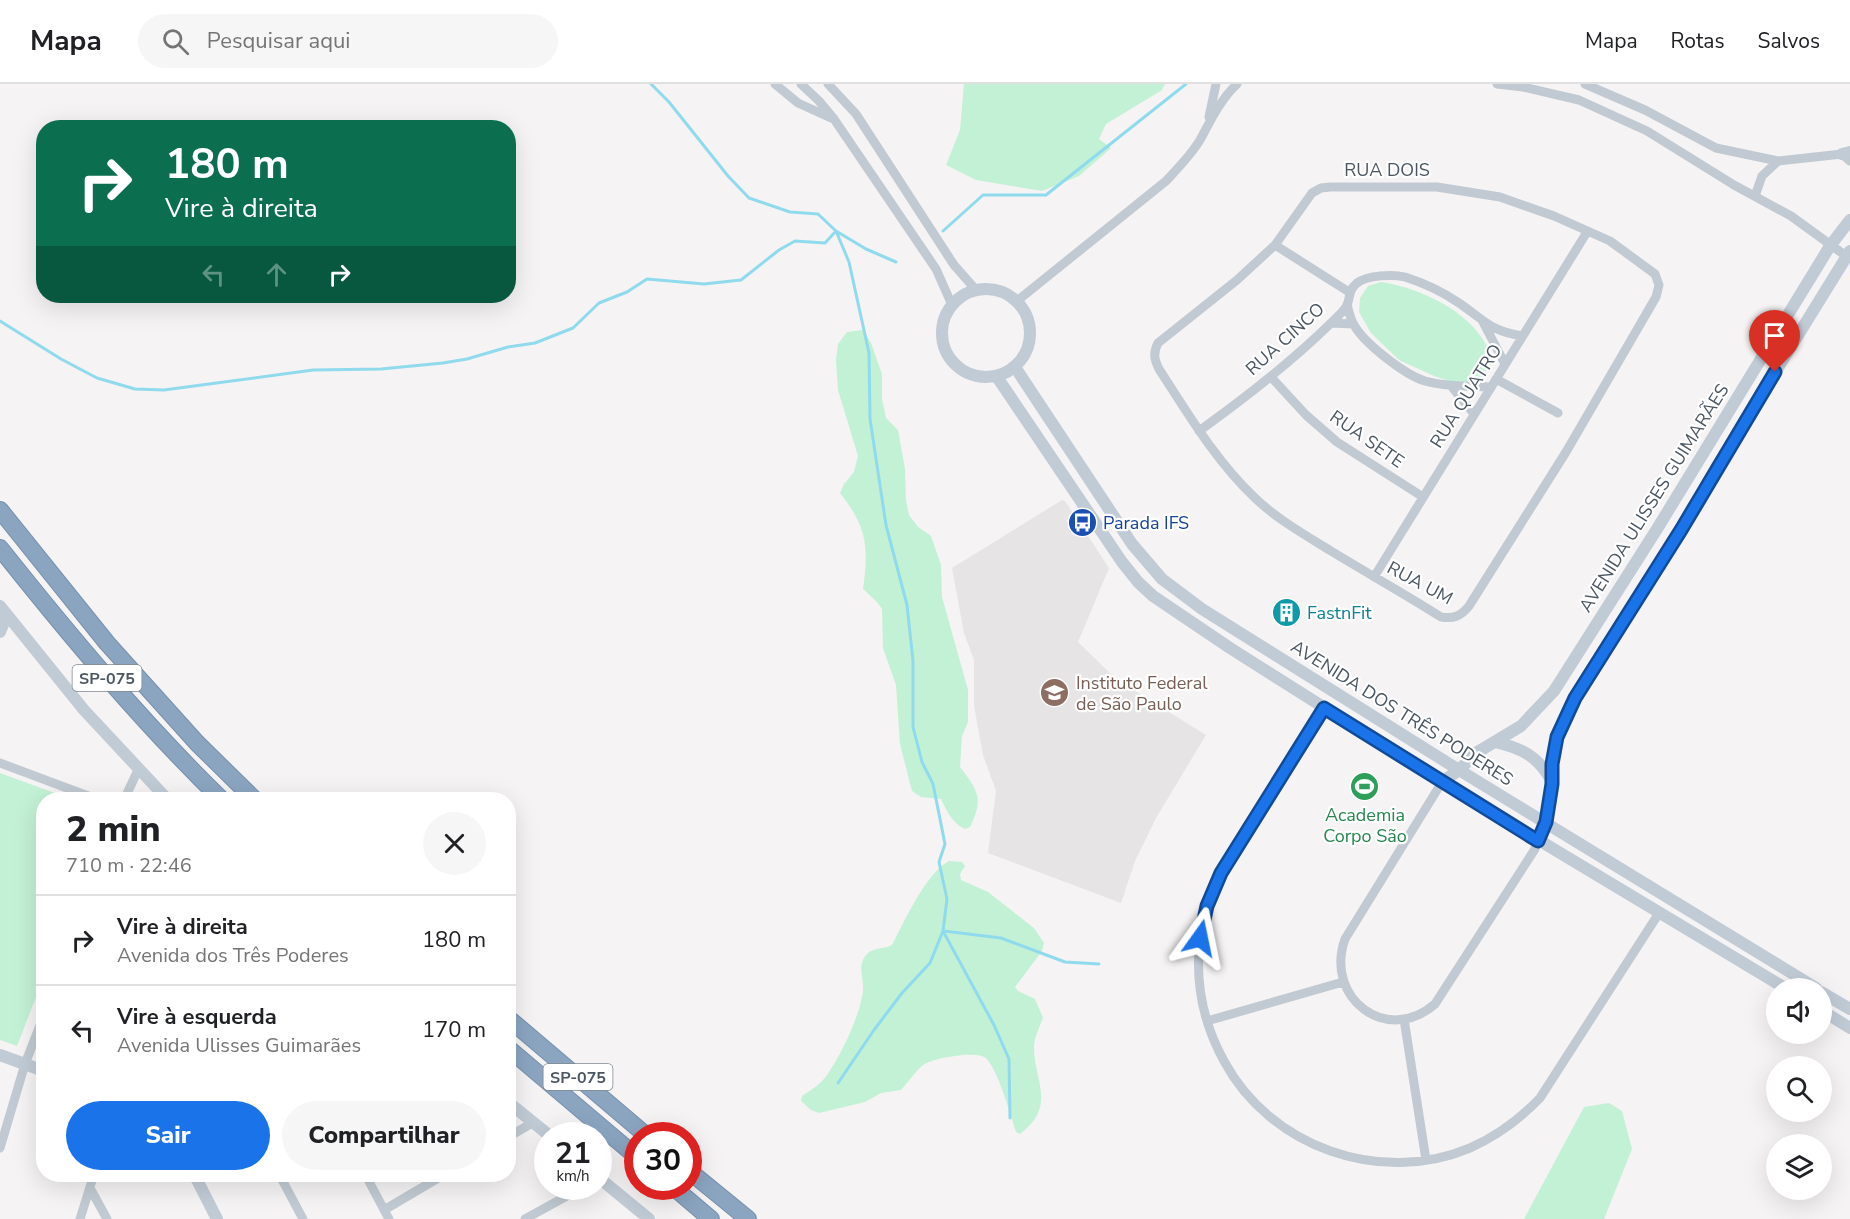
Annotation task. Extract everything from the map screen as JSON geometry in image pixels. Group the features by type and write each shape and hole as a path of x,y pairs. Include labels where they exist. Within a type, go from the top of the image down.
{"highway":[{"name":"SP-075","path":"0,510 106,644 197,743 247,792"},
{"name":"SP-075","path":"0,548 83,651 177,756 214,792"},
{"name":"SP-075","path":"516,1025 630,1122"},
{"name":"SP-075","path":"516,1055 624,1146"},
{"path":"702,1181 748,1219"},
{"path":"689,1200 711,1219"}],"street":[{"path":"775,84 798,103 834,119"},
{"path":"801,84 834,119 936,269 952,305"},
{"path":"828,84 839,89 954,265 976,290"},
{"path":"1207,125 1216,84"},
{"path":"1017,301 1166,181 1185,161 1227,94 1237,84"},
{"path":"1497,84 1523,87 1579,100 1647,131 1791,216 1830,246 1848,253"},
{"path":"1585,84 1645,110 1716,148 1778,161 1847,156"},
{"path":"824,107 839,89"},
{"path":"1755,196 1762,176 1778,161"},
{"name":"RUA DOIS","path":"1155,350 1158,343 1169,333 1237,280 1275,245 1312,192 1321,188 1437,187 1500,197 1554,216 1610,241 1655,274 1659,285"},
{"name":"AVENIDA ULISSES GUIMARÃES","path":"1442,782 1459,770 1476,753 1521,726 1554,691 1657,529 1830,246 1850,220"},
{"name":"RUA QUATRO","path":"1374,577 1587,232"},
{"path":"1275,245 1349,292 1358,283 1394,274 1433,288 1459,303 1497,331 1522,336"},
{"name":"AVENIDA ULISSES GUIMARÃES","path":"1538,841 1546,822 1557,737 1575,698 1681,530 1716,468 1848,253"},
{"name":"RUA UM","path":"1155,350 1154,358 1158,369 1199,431 1231,472 1264,506 1316,541 1441,617 1455,618 1465,612 1574,438 1656,297 1659,285"},
{"path":"991,289 1005,293 1017,301 1026,313 1030,327 1030,342 1025,356 1015,367 997,377 983,378 970,375 958,368 949,357 943,344 942,330 945,317 952,305 963,295 976,290 991,289"},
{"name":"RUA CINCO","path":"1199,431 1271,376 1331,323 1347,305 1349,292"},
{"path":"1347,305 1353,324 1363,336 1392,363 1424,381 1451,386 1493,383 1558,413"},
{"path":"1482,320 1505,364"},
{"path":"1331,323 1353,324"},
{"name":"AVENIDA DOS TRÊS PODERES","path":"1015,367 1132,544 1162,579 1202,609 1459,770 1800,978"},
{"name":"RUA SETE","path":"1271,376 1306,415 1337,442 1423,497"},
{"name":"AVENIDA DOS TRÊS PODERES","path":"997,377 1122,562 1138,582 1172,611 1442,782 1768,978"},
{"path":"1451,386 1474,414"},
{"path":"0,632 4,611"},
{"path":"4,611 84,710 160,792"},
{"path":"1324,708 1221,873 1203,922 1199,955 1200,988 1207,1021 1219,1052 1236,1081 1258,1106 1284,1127 1314,1145 1347,1156 1382,1162 1426,1160 1452,1154 1485,1141 1514,1122 1540,1098 1659,913"},
{"path":"1495,742 1518,748 1532,755 1545,769 1552,784"},
{"path":"0,764 77,792"},
{"path":"128,792 138,770"},
{"path":"1442,782 1345,939 1341,956 1343,982 1351,997 1371,1014 1387,1019 1404,1019 1428,1010 1441,998 1538,841"},
{"path":"1207,1021 1343,982"},
{"path":"1832,999 1850,1010"},
{"path":"1832,1017 1850,1028"},
{"path":"1404,1019 1426,1160"},
{"path":"0,1148 36,1037"},
{"path":"0,1055 36,1068"},
{"path":"516,1108 534,1122 516,1132"},
{"path":"80,1219 92,1182"},
{"path":"198,1182 217,1219"},
{"path":"283,1182 303,1219"},
{"path":"368,1182 386,1215 433,1182"},
{"path":"90,1188 107,1219"},
{"path":"612,1189 649,1219"},
{"path":"525,1219 560,1200"}],"shaded area":[{"name":"Instituto Federal de São Paulo","path":"1062,500 1065,501 1109,568 1078,642 1116,679 1206,735 1156,818 1135,861 1121,903 988,853 996,791 983,755 974,706 974,660 964,633 952,568"}],"green space":[{"path":"964,84 1165,84 1162,90 1106,124 1099,139 1111,148 1079,176 1042,191 976,180 946,165 960,130"},
{"path":"1381,282 1427,295 1455,312 1479,333 1487,346 1491,364 1479,380 1459,384 1434,376 1399,360 1371,333 1359,312 1360,298 1368,286"},
{"path":"863,330 871,343 882,374 882,399 886,418 898,430 905,469 909,515 918,527 931,536 941,565 942,597 968,690 968,722 962,736 960,767 975,789 978,802 970,827 965,829 953,820 941,799 921,797 912,791 900,744 896,685 883,648 882,609 863,589 866,561 864,538 856,516 840,493 854,472 858,456 838,390 836,360 838,344 847,332"},
{"path":"0,773 52,792 36,792 36,997 17,1046 0,1040"},
{"path":"949,861 962,862 965,866 960,874 961,880 988,892 1034,928 1044,943 1042,951 1015,987 1018,991 1035,999 1043,1018 1034,1045 1041,1092 1038,1113 1020,1134 1016,1132 1004,1093 991,1064 986,1058 974,1055 954,1056 928,1062 901,1090 881,1093 865,1102 819,1113 811,1110 801,1101 802,1096 825,1078 850,1034 861,1000 863,986 861,965 864,958 874,950 892,945 924,887 940,867"},
{"path":"1609,1103 1622,1111 1632,1149 1604,1219 1524,1219 1584,1107"}],"waterway":[{"path":"0,321 61,359 97,378 135,389 164,390 313,370 381,369 443,363 467,359 508,347 535,343 573,328 599,303 627,292 647,279 704,284 741,280 779,250 795,241 825,243 836,231 818,214 790,212 749,198 728,176 669,102 651,84"},
{"path":"943,231 983,195 1046,195 1186,84"},
{"path":"838,1083 902,993 930,963 943,931 947,899 939,862 945,844 933,784 922,762 913,727 913,661 907,605 886,525 870,419 869,353 849,262 836,231 866,249 896,262"},
{"path":"943,931 994,1025 1009,1059 1010,1118"},
{"path":"944,931 1001,938 1065,962 1099,964"}],"place":[{"name":"Parada IFS","path":"1082,523"},
{"name":"FastnFit","path":"1286,613"},
{"name":"Instituto Federal de São Paulo","path":"1055,693"},
{"name":"Academia Corpo São","path":"1365,786"}],"route":[{"path":"1200,938 1207,906 1221,873 1324,708 1538,841 1546,822 1557,737 1575,698 1681,530 1775,372"}]}
